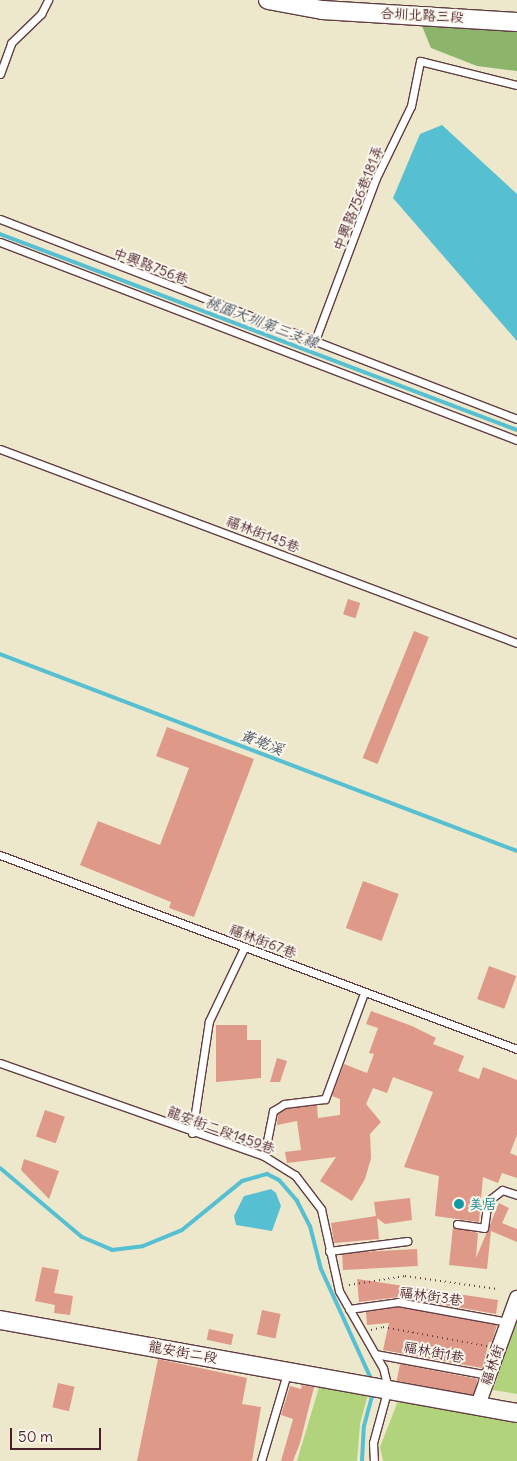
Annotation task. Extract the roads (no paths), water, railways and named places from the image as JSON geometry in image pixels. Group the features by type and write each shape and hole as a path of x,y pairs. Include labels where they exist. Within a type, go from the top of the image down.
{"street":[{"name":"合圳北路三段","path":"268,0 322,10 517,22"},
{"name":"福林街","path":"478,1405 517,1298"},
{"name":"龍安街二段","path":"0,1320 388,1388"},
{"path":"388,1388 517,1413"}],"lane":[{"path":"0,74 11,43 40,14 48,0"},
{"name":"中興路756巷181弄","path":"314,343 376,178 411,106 420,61 517,85"},
{"name":"中興路756巷","path":"0,219 314,343 517,419"},
{"path":"0,242 517,440"},
{"name":"福林街145巷","path":"0,449 517,643"},
{"name":"福林街67巷","path":"0,855 517,1049"},
{"path":"192,1133 209,1021 244,948"},
{"path":"264,1156 273,1111 284,1104 325,1099 364,993"},
{"name":"龍安街二段1459巷","path":"0,1062 192,1133 264,1156 295,1175 321,1209 339,1291 383,1368 388,1388"},
{"path":"457,1224 484,1228 488,1201 502,1190 517,1195"},
{"path":"329,1251 407,1242"},
{"name":"福林街3巷","path":"349,1309 398,1302 508,1322"},
{"name":"福林街1巷","path":"375,1354 488,1376"},
{"path":"261,1461 287,1370"},
{"path":"374,1461 373,1443 388,1388"}],"water":[{"path":"442,125 517,194 517,341 393,198 420,134"},
{"path":"271,1189 276,1193 281,1206 272,1231 236,1225 234,1216 244,1196"}],"waterway":[{"name":"桃園大圳第三支線","path":"0,234 517,430"},
{"name":"黃墘溪","path":"0,654 517,851"},
{"path":"0,1168 82,1237 112,1250 143,1246 182,1230 242,1181 267,1174 279,1180 297,1201 310,1226 321,1269 373,1383"},
{"path":"362,1461 364,1426 373,1392"}],"place":[{"name":"美居","path":"459,1204"}]}
